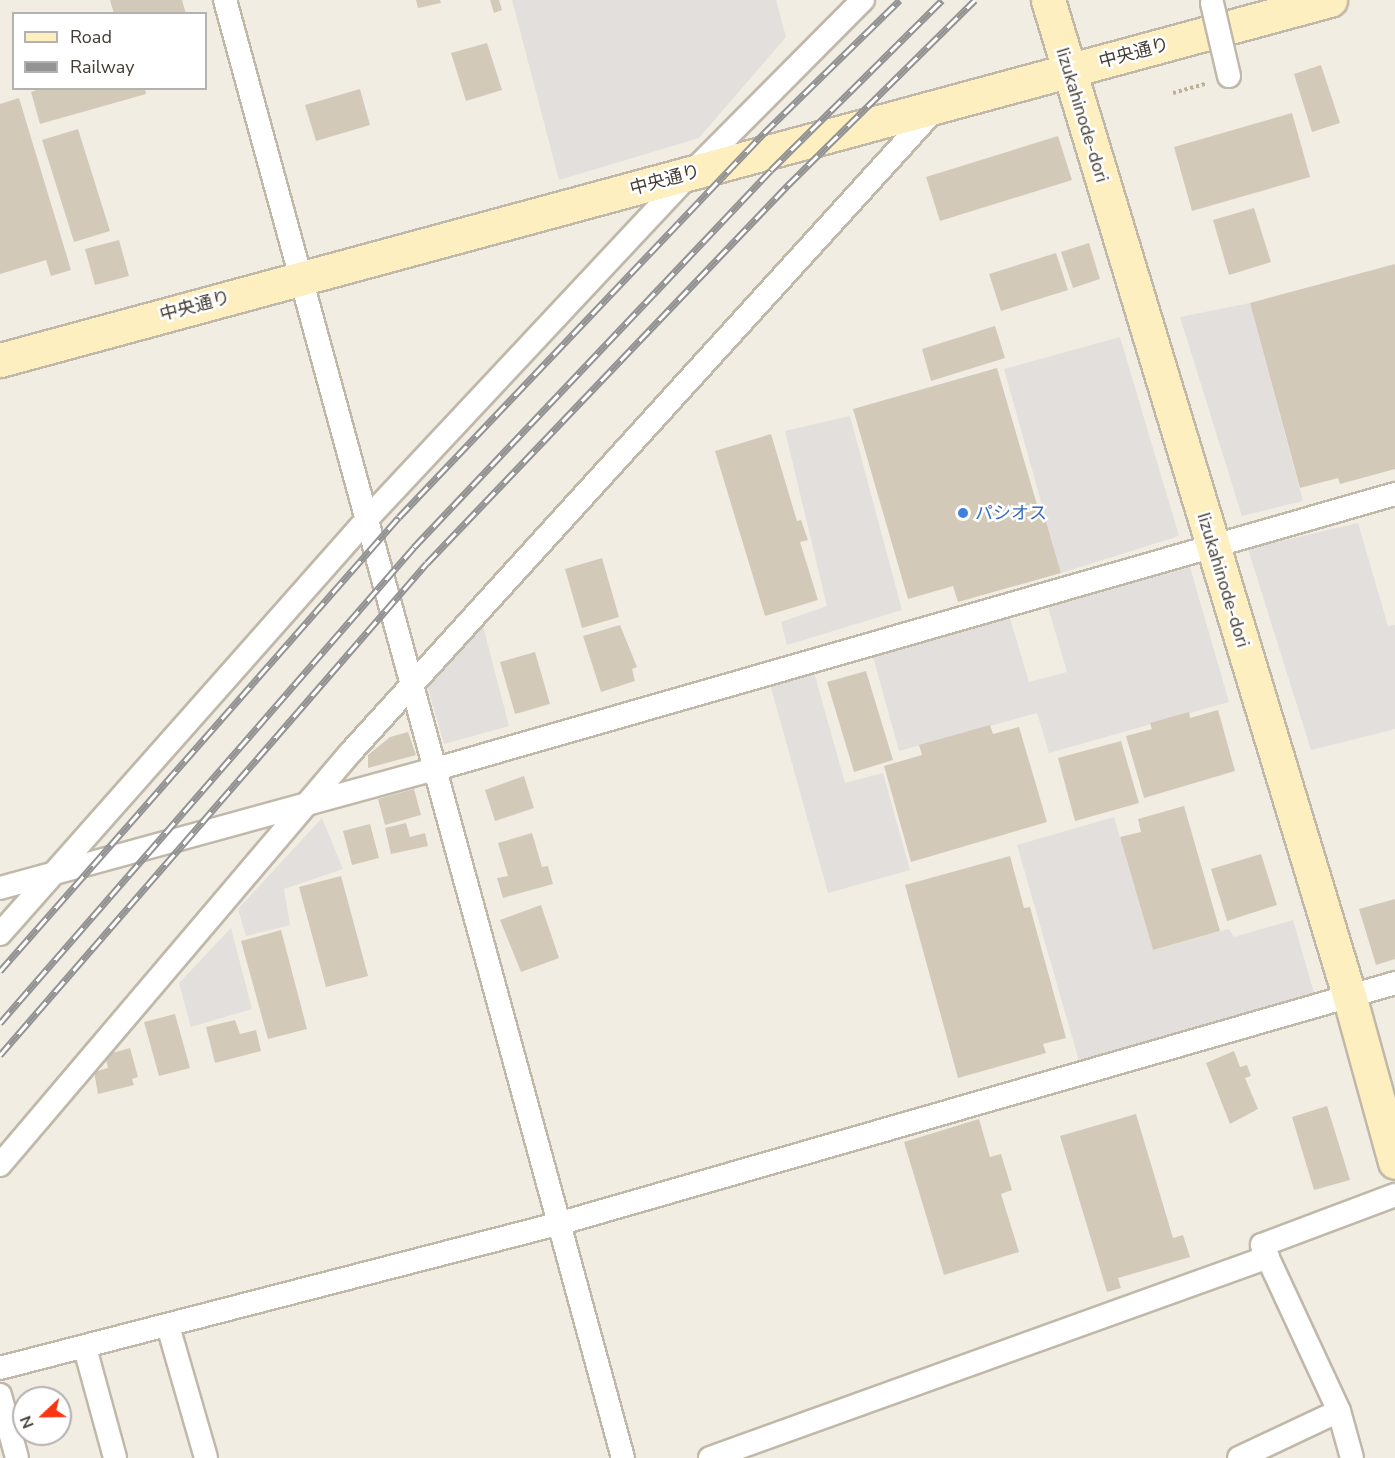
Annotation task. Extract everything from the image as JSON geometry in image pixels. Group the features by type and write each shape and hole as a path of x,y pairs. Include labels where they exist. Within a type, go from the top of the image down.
{"street":[{"path":"225,0 369,517 412,683 624,1458"},
{"path":"0,934 369,517 691,173 863,0"},
{"name":"Iizukahinode-dori","path":"1048,0 1349,995 1395,1162"},
{"name":"中央通り","path":"0,360 303,276 1330,0"},
{"path":"1212,3 1229,76"},
{"path":"0,1165 305,804 412,683 939,105"},
{"path":"0,888 436,769 1211,544 1395,494"},
{"path":"0,1368 85,1348 561,1223 1395,983"},
{"path":"1352,1458 1339,1411 1262,1245 1395,1195"},
{"path":"710,1458 1268,1257"},
{"path":"168,1326 206,1458"},
{"path":"85,1348 115,1458"},
{"path":"0,1395 17,1458"},
{"path":"1239,1458 1339,1411"}],"path":[{"path":"1173,93 1229,76"}],"shaded area":[{"path":"512,0 776,0 786,37 699,138 559,180"},
{"path":"1250,303 1303,501 1242,516 1180,317"},
{"path":"1120,337 1179,536 1061,573 1004,369"},
{"path":"850,416 902,610 787,645 781,622 827,606 785,431"},
{"path":"1358,523 1388,626 1395,625 1395,729 1311,750 1248,549"},
{"path":"1190,567 1229,702 1049,753 1037,713 899,751 872,653 1009,615 1029,682 1067,672 1048,607"},
{"path":"483,626 509,726 444,744 427,685"},
{"path":"814,672 845,783 883,773 910,870 828,893 770,684"},
{"path":"1114,817 1153,950 1229,929 1234,937 1293,920 1314,993 1079,1061 1017,845"},
{"path":"322,818 343,869 284,889 290,925 246,936 238,909"},
{"path":"231,928 252,1009 191,1027 179,983"}],"building":[{"path":"110,0 182,0 185,12 113,12"},
{"path":"416,0 440,0 441,3 418,8"},
{"path":"490,0 499,0 502,10 494,13"},
{"path":"487,43 502,90 466,101 451,53"},
{"path":"1321,65 1340,123 1312,132 1294,74"},
{"path":"360,89 370,125 316,141 305,105"},
{"path":"36,90 145,90 146,94 40,124 31,92"},
{"path":"19,98 71,270 51,276 46,260 0,274 0,104"},
{"path":"1292,113 1310,177 1192,211 1174,147"},
{"path":"78,129 110,231 74,242 42,140"},
{"path":"1058,136 1072,180 940,221 926,177"},
{"path":"1254,208 1271,262 1229,275 1213,220"},
{"path":"119,240 129,276 95,285 85,249"},
{"path":"1089,243 1100,279 1073,288 1061,252"},
{"path":"1056,253 1068,290 1001,311 989,274"},
{"path":"1395,264 1395,469 1340,484 1338,478 1300,488 1250,303"},
{"path":"995,326 1005,358 931,381 922,349"},
{"path":"997,368 1038,508 1042,507 1061,573 958,602 953,586 908,599 853,409"},
{"path":"771,434 797,521 801,520 808,540 800,542 818,600 765,616 715,451"},
{"path":"602,558 619,617 582,628 565,569"},
{"path":"620,625 637,667 632,669 635,681 601,692 583,636"},
{"path":"535,652 550,704 515,714 500,662"},
{"path":"866,671 893,760 854,772 827,682"},
{"path":"1218,710 1235,771 1144,798 1126,736 1152,729 1150,723 1189,712 1190,718"},
{"path":"990,725 993,734 1019,727 1047,822 911,862 884,766 922,755 919,745"},
{"path":"408,732 416,755 368,768 368,755 390,737"},
{"path":"1121,741 1139,803 1075,821 1058,758"},
{"path":"524,776 534,808 495,821 485,790"},
{"path":"414,789 421,815 385,825 378,799"},
{"path":"1184,806 1220,931 1153,950 1120,837 1141,832 1138,819"},
{"path":"406,823 410,837 425,833 428,846 391,854 385,828"},
{"path":"370,824 379,858 352,865 343,831"},
{"path":"532,833 542,867 548,866 553,884 503,898 497,878 508,876 498,843"},
{"path":"1261,854 1277,905 1227,921 1211,869"},
{"path":"1010,856 1024,908 1030,907 1066,1038 1043,1044 1046,1053 958,1078 905,885"},
{"path":"341,876 368,976 326,987 299,887"},
{"path":"1395,899 1395,959 1376,965 1359,909"},
{"path":"541,905 559,958 521,972 500,920"},
{"path":"281,930 307,1029 268,1039 241,941"},
{"path":"175,1014 190,1068 159,1076 144,1022"},
{"path":"235,1020 240,1034 256,1030 261,1051 215,1063 206,1027"},
{"path":"130,1048 138,1077 132,1079 134,1085 98,1094 94,1072 108,1068 105,1055"},
{"path":"1234,1051 1240,1067 1247,1065 1251,1076 1245,1078 1258,1109 1230,1124 1206,1063"},
{"path":"1327,1106 1350,1180 1314,1190 1292,1117"},
{"path":"1136,1114 1173,1238 1183,1235 1190,1257 1118,1278 1121,1288 1107,1292 1060,1136"},
{"path":"979,1119 990,1157 1001,1154 1012,1190 1001,1194 1019,1252 944,1275 904,1142"}],"railway":[{"path":"0,971 399,517 764,133 900,0"},
{"path":"0,1023 414,547 771,170 942,0"},
{"path":"0,1055 427,563 788,185 975,0"}],"place":[{"name":"パシオス","path":"963,513"}]}
